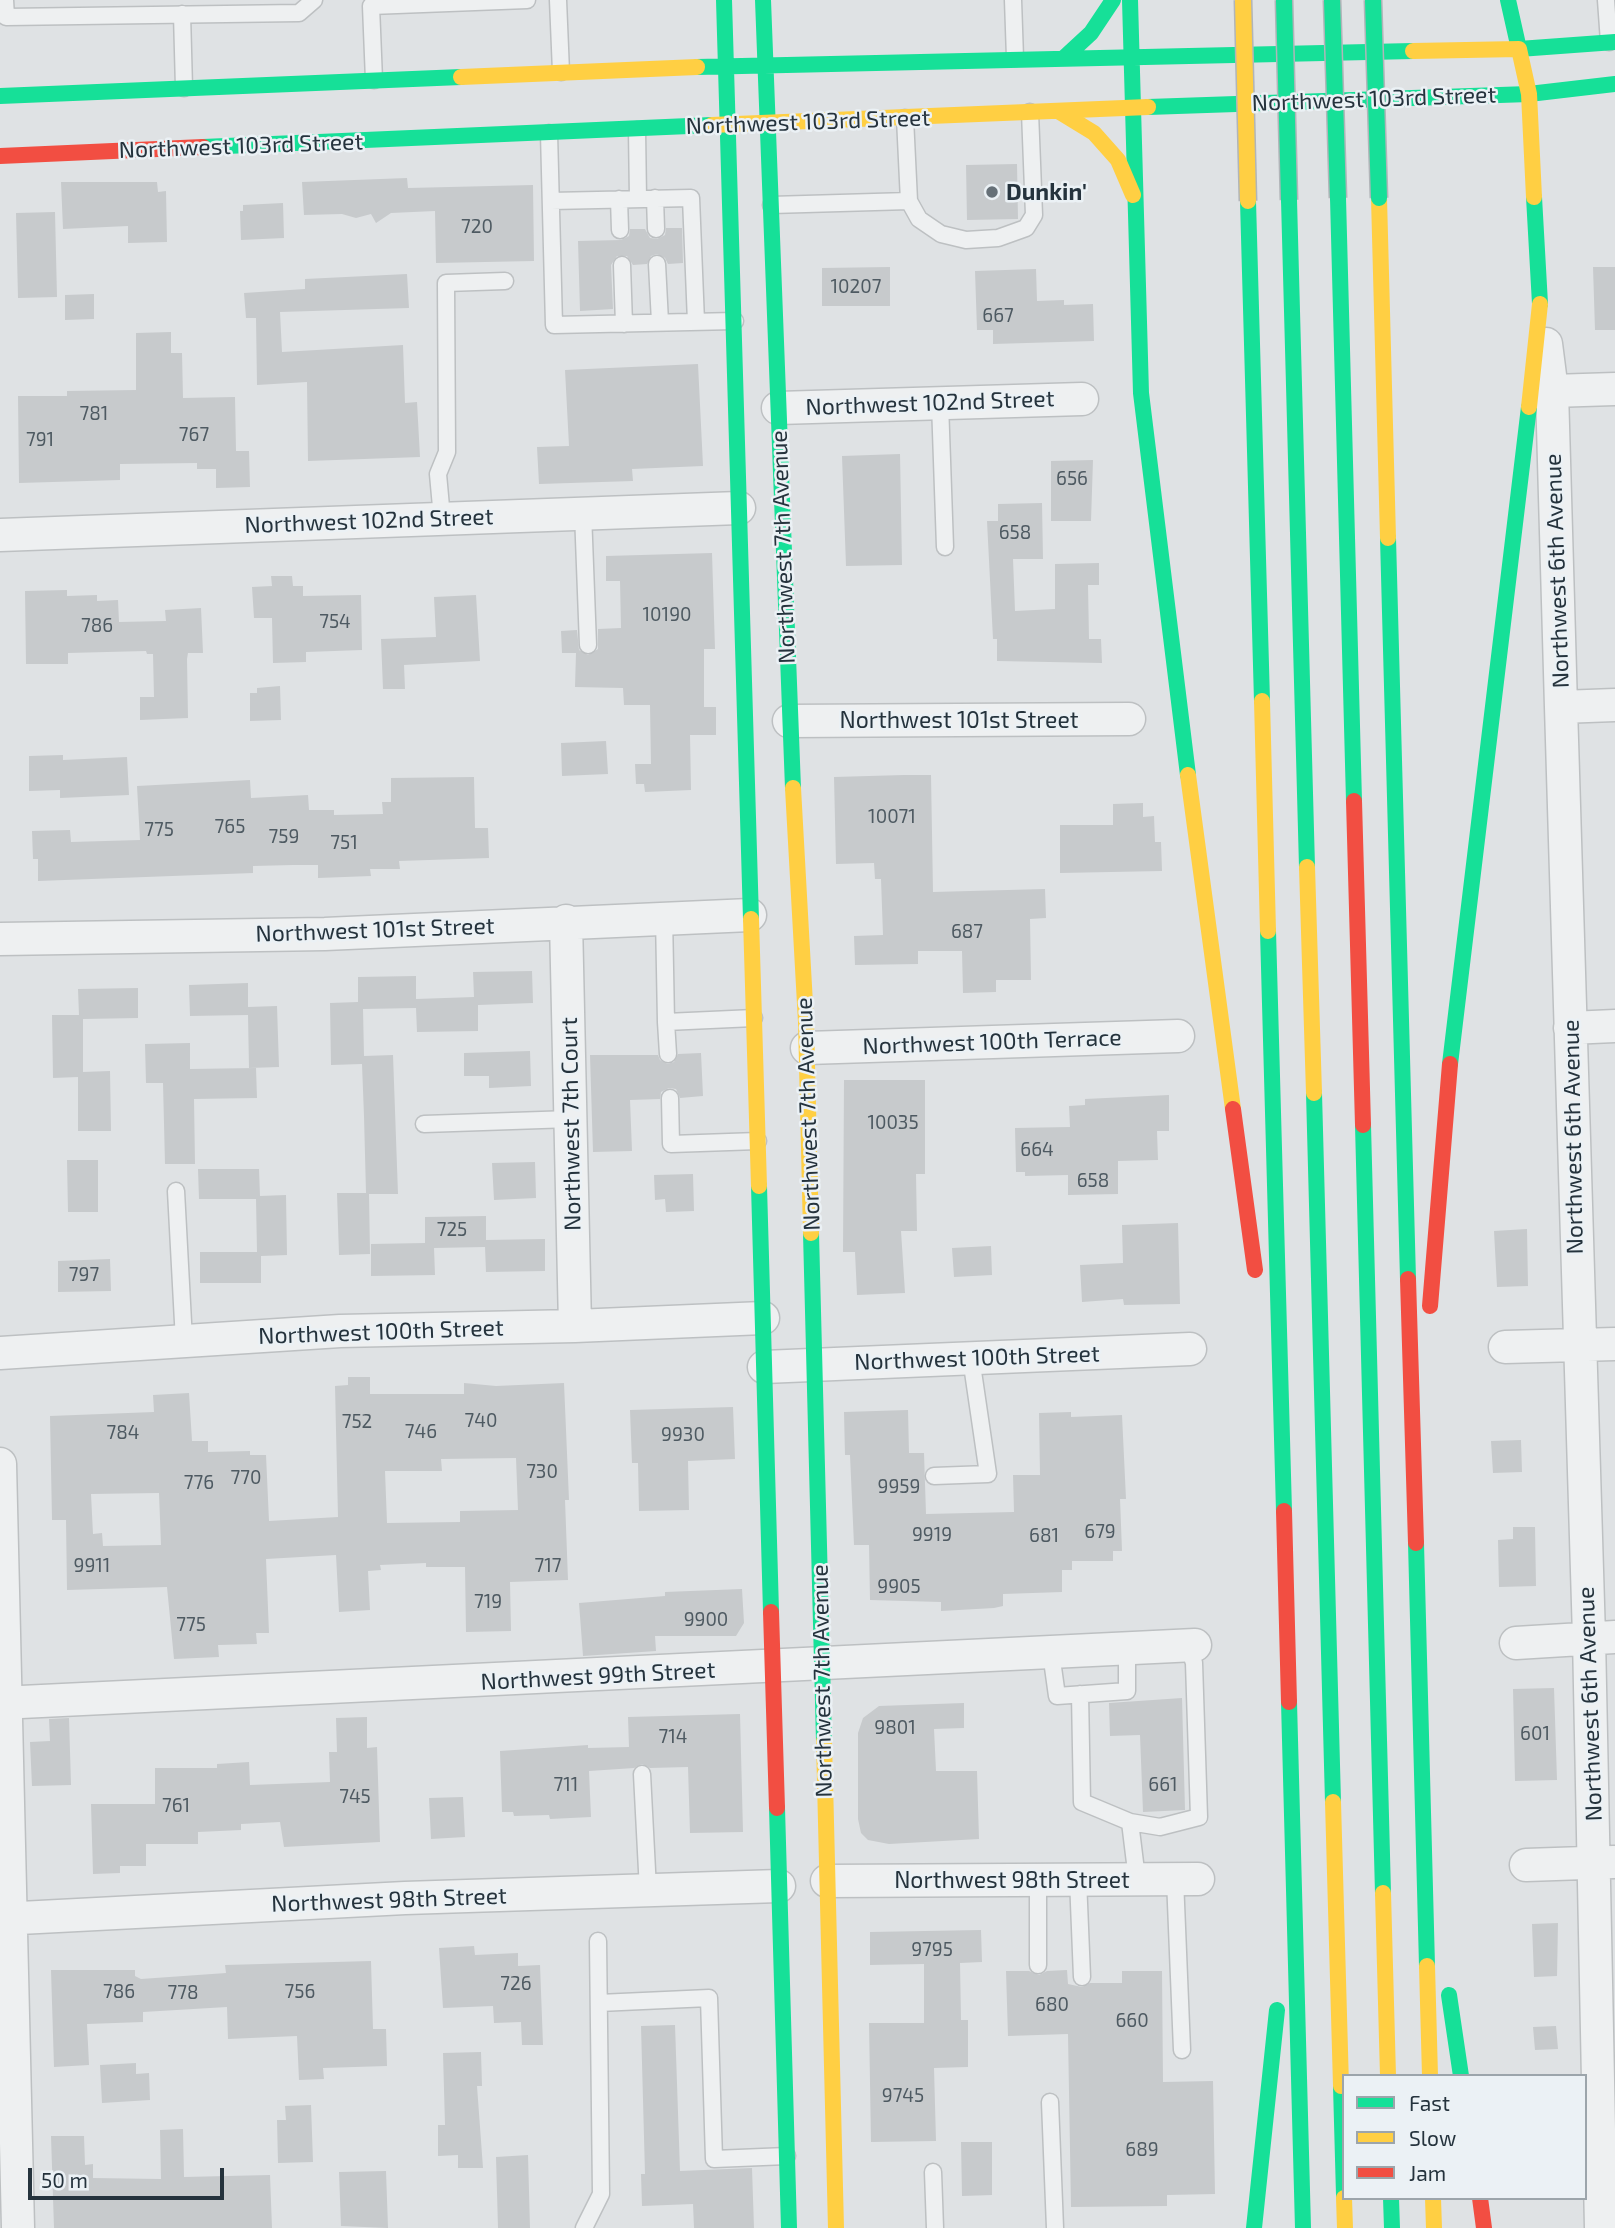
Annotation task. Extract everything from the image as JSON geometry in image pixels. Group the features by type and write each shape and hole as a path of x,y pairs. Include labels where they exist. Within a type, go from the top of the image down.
{"main road":[{"name":"Northwest 7th Avenue","path":"724,0 728,126 711,197 735,320 771,1668 789,2228"},
{"name":"Northwest 7th Avenue","path":"763,0 778,408 782,713 807,1048 836,2228"},
{"path":"1065,57 1091,33 1112,0"},
{"path":"1130,0 1138,205 1141,393 1175,678 1257,1288"},
{"path":"1243,0 1303,2228"},
{"path":"1283,0 1342,2124"},
{"path":"1332,0 1388,2074"},
{"path":"1373,0 1430,2074"},
{"name":"Northwest 6th Avenue","path":"1508,0 1529,94 1540,304"},
{"name":"Northwest 103rd Street","path":"0,96 726,66 1132,55 1519,49 1612,42"},
{"name":"Northwest 103rd Street","path":"0,156 1058,110 1529,94 1615,84"},
{"path":"1058,110 1094,134 1118,160 1138,205"},
{"path":"1429,1321 1454,1018 1518,516 1540,304"},
{"path":"739,508 759,555"},
{"path":"750,915 771,945"},
{"path":"794,1131 808,1154"},
{"path":"1262,1329 1283,1505"},
{"path":"1414,1500 1427,1348"},
{"path":"1254,2228 1280,1983 1292,1833"},
{"path":"1424,1835 1461,2074"},
{"path":"1344,2200 1345,2228"},
{"path":"1391,2200 1392,2228"},
{"path":"1433,2200 1434,2228"},
{"path":"1480,2200 1485,2228"}],"street":[{"name":"Northwest 6th Avenue","path":"1540,304 1552,391 1578,1345 1602,1637 1605,1863 1601,2228"},
{"path":"1552,391 1615,390"},
{"name":"Northwest 102nd Street","path":"778,408 1082,399"},
{"name":"Northwest 102nd Street","path":"0,535 739,508"},
{"path":"1561,707 1615,705"},
{"name":"Northwest 101st Street","path":"782,713 1129,719"},
{"name":"Northwest 101st Street","path":"0,939 325,934 664,916 750,915"},
{"name":"Northwest 7th Court","path":"566,921 575,1326"},
{"path":"1570,1028 1615,1026"},
{"name":"Northwest 100th Terrace","path":"807,1048 1178,1036"},
{"name":"Northwest 100th Street","path":"0,1353 340,1331 575,1326 763,1318"},
{"path":"1505,1347 1615,1344"},
{"name":"Northwest 100th Street","path":"764,1367 1190,1349"},
{"path":"0,1464 5,1919 18,2228"},
{"path":"1516,1643 1602,1637"},
{"name":"Northwest 99th Street","path":"2,1703 771,1668 1192,1645"},
{"path":"1526,1865 1605,1863"},
{"name":"Northwest 98th Street","path":"827,1881 1186,1879"},
{"name":"Northwest 98th Street","path":"5,1919 405,1898 779,1886"}],"lane":[{"path":"5,0 6,18 182,14 241,7 299,13 314,0"},
{"path":"374,80 371,6 527,0"},
{"path":"558,0 561,72"},
{"path":"1013,0 1015,58"},
{"path":"1606,0 1612,42"},
{"path":"182,14 184,88"},
{"path":"905,118 909,201 919,219 941,234 966,240 998,238 1026,228 1034,215 1030,112"},
{"path":"637,130 638,199"},
{"path":"549,133 554,325 735,320"},
{"path":"551,201 711,197 696,322"},
{"path":"655,198 656,229"},
{"path":"619,199 620,230"},
{"path":"771,205 909,201"},
{"path":"657,264 660,322"},
{"path":"622,265 624,324"},
{"path":"442,518 438,474 447,452 446,283 505,281"},
{"path":"940,403 944,547"},
{"path":"583,513 588,645"},
{"path":"664,916 668,1054"},
{"path":"666,1022 754,1018"},
{"path":"670,1098 671,1144 758,1141"},
{"path":"424,1124 571,1119"},
{"path":"176,1191 184,1341"},
{"path":"934,1476 988,1474 971,1358"},
{"path":"1080,1694 1082,1802 1130,1822 1160,1827 1199,1817 1192,1645"},
{"path":"1051,1653 1056,1696 1127,1691 1127,1649"},
{"path":"642,1774 648,1891"},
{"path":"1130,1822 1137,1879"},
{"path":"1079,1879 1082,1977"},
{"path":"1181,2050 1186,1879"},
{"path":"1038,1880 1038,1965"},
{"path":"584,2228 601,2194 598,1941"},
{"path":"599,2003 709,1998 714,2159 788,2156"},
{"path":"1050,2102 1055,2228"},
{"path":"933,2172 935,2228"}],"building":[{"path":"1017,164 1018,219 967,220 966,165"},
{"path":"407,178 408,188 533,185 534,261 436,263 435,211 391,213 376,223 371,214 356,218 342,214 304,215 302,182"},
{"path":"61,182 157,182 158,192 166,191 167,242 128,243 128,226 63,229"},
{"path":"283,203 284,238 241,240 240,211 243,211 243,205"},
{"path":"55,212 57,297 18,298 16,213"},
{"path":"666,228 682,228 683,263 668,264 665,258 657,254 651,256 647,264 633,265 627,256 617,256 611,265 613,309 580,311 578,241 621,240 629,236 630,229 645,229 650,238 657,239 665,235"},
{"path":"890,267 890,306 822,306 822,268"},
{"path":"1593,267 1615,267 1615,330 1595,330"},
{"path":"1036,269 1037,301 1064,300 1064,305 1093,304 1094,341 993,344 993,330 977,330 975,271"},
{"path":"407,274 409,308 280,312 282,352 403,345 405,403 417,402 420,457 308,461 307,382 257,385 256,318 246,318 244,293 305,289 305,279"},
{"path":"94,294 94,319 65,320 65,295"},
{"path":"171,332 171,353 182,353 183,398 235,397 236,451 249,451 250,487 216,488 216,469 197,469 197,463 120,464 120,480 19,483 18,396 67,396 67,391 136,390 136,333"},
{"path":"698,364 703,466 632,469 633,481 539,484 537,447 569,446 565,370"},
{"path":"900,454 902,565 846,566 842,456"},
{"path":"1093,460 1091,521 1051,521 1051,461"},
{"path":"1042,503 1043,559 1013,559 1015,611 1055,609 1055,564 1099,563 1099,585 1088,585 1089,639 1101,639 1102,663 997,661 997,639 993,639 987,521 998,521 998,504"},
{"path":"712,553 715,649 704,649 704,707 716,707 716,735 690,735 691,790 645,792 644,784 636,784 635,764 651,764 650,705 624,705 623,688 575,687 576,653 562,653 561,631 577,630 579,650 588,655 598,649 598,629 621,628 620,581 606,581 606,556"},
{"path":"271,576 292,576 293,586 303,586 303,596 361,595 362,650 306,652 306,662 273,663 272,618 254,618 252,587 272,586"},
{"path":"67,590 67,596 97,595 97,601 118,600 119,622 166,621 165,610 201,608 203,653 188,653 187,659 188,718 140,720 140,697 154,697 153,654 147,654 146,651 68,653 68,664 26,664 25,591"},
{"path":"476,595 480,661 404,665 405,689 383,689 381,639 436,637 434,597"},
{"path":"280,686 281,720 250,721 250,693 257,693 257,688"},
{"path":"606,741 608,774 562,776 561,743"},
{"path":"63,755 63,760 127,757 129,795 60,798 60,790 29,791 29,756"},
{"path":"931,775 933,892 1045,889 1046,918 1030,919 1031,980 996,980 996,992 963,993 962,951 918,951 918,964 855,965 854,936 883,935 881,879 875,879 874,863 836,864 834,777"},
{"path":"474,777 475,828 488,828 489,858 399,861 400,869 370,869 371,876 318,878 318,865 293,865 253,866 253,873 38,881 38,859 33,859 32,831 70,830 71,842 140,840 137,786 250,780 251,798 308,795 309,810 334,810 334,815 383,814 382,802 391,802 391,778"},
{"path":"1143,803 1143,817 1154,816 1155,842 1161,842 1162,871 1060,873 1060,825 1113,825 1113,804"},
{"path":"532,971 533,1003 478,1005 478,1031 417,1032 416,1008 363,1009 364,1056 393,1055 398,1194 369,1194 370,1254 339,1255 337,1193 366,1193 364,1116 362,1064 331,1065 330,1003 358,1002 358,977 416,976 416,999 474,997 473,972"},
{"path":"248,983 248,1007 277,1006 279,1067 249,1068 248,1015 190,1016 189,985"},
{"path":"138,988 138,1018 83,1019 83,1072 110,1071 111,1131 78,1131 78,1077 53,1078 52,1015 79,1015 78,989"},
{"path":"190,1043 190,1069 256,1068 257,1098 194,1099 195,1164 165,1164 163,1083 146,1083 145,1044"},
{"path":"530,1051 531,1086 489,1088 489,1076 464,1076 464,1053"},
{"path":"701,1053 703,1096 680,1098 676,1089 669,1088 661,1092 660,1099 630,1100 632,1151 593,1152 590,1055 658,1055 660,1060 668,1064 674,1062 678,1054"},
{"path":"844,1080 925,1080 925,1174 916,1174 917,1231 901,1231 905,1293 857,1295 855,1252 843,1252"},
{"path":"1169,1095 1169,1131 1157,1131 1158,1160 1118,1161 1118,1194 1068,1195 1068,1175 1025,1176 1025,1172 1016,1172 1015,1128 1070,1127 1069,1106 1085,1105 1085,1099"},
{"path":"67,1160 98,1160 98,1212 68,1212"},
{"path":"535,1162 536,1198 494,1200 492,1163"},
{"path":"198,1169 259,1169 260,1196 286,1195 287,1255 261,1256 261,1283 200,1283 200,1252 257,1252 256,1199 199,1199"},
{"path":"693,1174 694,1211 666,1212 665,1199 655,1200 654,1175"},
{"path":"486,1216 486,1240 545,1239 545,1271 486,1272 485,1247 434,1248 435,1275 371,1276 371,1244 425,1243 425,1217"},
{"path":"1178,1223 1180,1304 1124,1305 1123,1299 1082,1302 1080,1265 1123,1263 1122,1225"},
{"path":"1527,1229 1528,1286 1497,1287 1494,1231"},
{"path":"991,1246 992,1275 954,1277 952,1248"},
{"path":"110,1259 111,1291 58,1292 58,1261"},
{"path":"348,1377 370,1377 370,1394 464,1394 464,1383 496,1386 564,1383 569,1500 565,1500 568,1580 510,1582 511,1631 466,1632 465,1567 426,1567 426,1563 380,1565 381,1570 368,1571 370,1610 339,1612 336,1555 266,1559 269,1633 256,1633 257,1644 218,1645 219,1657 174,1659 167,1587 67,1590 66,1520 52,1520 50,1416 154,1412 153,1395 189,1393 192,1441 208,1441 208,1452 250,1451 250,1455 266,1455 269,1521 338,1517 335,1386 348,1385","holes":["516,1458 518,1510 460,1511 460,1522 387,1523 385,1471 442,1471 441,1459","159,1493 161,1545 103,1546 102,1533 93,1534 91,1494"]},
{"path":"733,1407 735,1459 688,1461 689,1510 639,1511 638,1463 632,1463 630,1410"},
{"path":"908,1410 909,1453 924,1453 926,1514 1014,1512 1013,1475 1040,1475 1039,1413 1071,1412 1071,1417 1122,1415 1126,1499 1120,1499 1122,1551 1113,1551 1113,1561 1072,1561 1072,1570 1062,1570 1062,1592 1003,1594 1003,1606 994,1608 941,1611 941,1602 870,1600 869,1545 854,1545 850,1455 845,1455 844,1412"},
{"path":"1521,1440 1522,1472 1493,1473 1491,1441"},
{"path":"1513,1527 1535,1527 1536,1586 1499,1587 1498,1540 1513,1539"},
{"path":"742,1589 744,1623 736,1636 655,1636 656,1651 583,1656 579,1603 665,1596 665,1592"},
{"path":"1554,1688 1557,1780 1515,1781 1513,1689"},
{"path":"1182,1698 1185,1810 1143,1812 1140,1735 1110,1736 1109,1703"},
{"path":"964,1703 964,1728 934,1729 936,1771 977,1771 979,1839 889,1844 868,1840 861,1833 858,1819 858,1733 863,1718 879,1706"},
{"path":"740,1714 743,1832 690,1833 688,1767 650,1768 642,1764 634,1768 589,1771 591,1817 550,1819 549,1815 514,1816 513,1812 502,1812 500,1751 588,1745 588,1748 629,1747 628,1717"},
{"path":"367,1717 367,1748 377,1747 380,1842 284,1847 280,1822 241,1824 241,1830 198,1832 198,1844 146,1844 146,1866 120,1866 120,1873 93,1874 91,1804 155,1804 155,1768 217,1768 217,1764 249,1762 250,1785 330,1782 329,1752 337,1752 336,1718"},
{"path":"69,1718 71,1785 32,1786 30,1742 50,1741 49,1719"},
{"path":"463,1797 465,1837 431,1839 429,1798"},
{"path":"1558,1923 1557,1976 1534,1977 1532,1924"},
{"path":"981,1930 982,1962 960,1963 961,2020 968,2020 968,2067 934,2068 936,2141 871,2142 869,2023 924,2023 924,1964 870,1965 870,1932"},
{"path":"474,1946 475,1955 518,1953 518,1966 540,1965 543,2045 522,2045 521,2022 494,2023 493,2006 443,2008 439,1948"},
{"path":"371,1961 373,2029 386,2029 387,2066 323,2068 324,2079 299,2080 297,2036 228,2039 227,2007 143,2012 143,2022 87,2024 89,2065 54,2067 51,1970 135,1970 135,1976 141,1979 226,1973 225,1965"},
{"path":"1067,1970 1068,1984 1082,1987 1090,1983 1122,1983 1122,1971 1162,1971 1163,2082 1213,2081 1215,2194 1167,2195 1167,2206 1071,2207 1068,2034 1008,2036 1006,1971 1029,1971 1039,1975 1047,1971"},
{"path":"675,2025 680,2171 752,2168 754,2228 694,2228 693,2204 642,2206 641,2174 645,2174 641,2026"},
{"path":"1556,2026 1558,2049 1535,2050 1533,2027"},
{"path":"481,2052 482,2086 477,2086 483,2168 458,2168 458,2155 438,2156 438,2125 445,2125 443,2053"},
{"path":"136,2063 136,2074 149,2073 150,2100 102,2103 100,2065"},
{"path":"311,2105 313,2162 278,2163 277,2120 286,2120 285,2106"},
{"path":"183,2129 184,2177 270,2175 272,2228 54,2228 51,2136 84,2136 85,2165 93,2164 93,2178 161,2179 160,2130"},
{"path":"961,2142 992,2142 992,2195 962,2196"},
{"path":"528,2155 530,2228 498,2228 496,2157"},
{"path":"386,2171 388,2228 341,2226 339,2172"}],"traffic: fast":[{"path":"724,0 751,919"},
{"path":"763,0 793,788"},
{"path":"1065,57 1091,33 1113,0"},
{"path":"1130,0 1141,393 1188,775"},
{"path":"1284,0 1289,200"},
{"path":"1332,0 1338,198"},
{"path":"1373,0 1379,198"},
{"path":"1508,0 1519,49"},
{"path":"1519,49 1615,42"},
{"path":"697,67 1413,51"},
{"path":"0,96 461,77"},
{"path":"1529,94 1615,84"},
{"path":"1148,107 1529,94"},
{"path":"203,147 712,125"},
{"path":"1534,197 1540,304"},
{"path":"1338,198 1354,801"},
{"path":"1289,200 1307,867"},
{"path":"1248,201 1262,701"},
{"path":"1450,1064 1529,407"},
{"path":"1388,538 1408,1279"},
{"path":"1268,931 1284,1511"},
{"path":"1314,1093 1333,1802"},
{"path":"1363,1125 1383,1893"},
{"path":"759,1186 771,1612"},
{"path":"811,1233 824,1741"},
{"path":"1416,1543 1427,1966"},
{"path":"1289,1702 1303,2228"},
{"path":"777,1808 789,2228"},
{"path":"1449,1995 1461,2074"},
{"path":"1254,2228 1277,2010"},
{"path":"1341,2086 1342,2122"},
{"path":"1391,2200 1392,2228"}],"traffic: slow":[{"path":"1243,0 1248,201"},
{"path":"1413,51 1519,49 1529,94 1534,197"},
{"path":"461,77 697,67"},
{"path":"712,125 1148,107"},
{"path":"1058,111 1094,133 1118,160 1133,195"},
{"path":"1379,198 1388,538"},
{"path":"1529,407 1540,304"},
{"path":"1262,701 1268,931"},
{"path":"1188,775 1233,1109"},
{"path":"793,788 806,1022 811,1233"},
{"path":"1307,867 1314,1093"},
{"path":"751,919 759,1186"},
{"path":"824,1741 836,2228"},
{"path":"1333,1802 1341,2086"},
{"path":"1383,1893 1388,2074"},
{"path":"1427,1966 1430,2074"},
{"path":"1344,2200 1345,2228"},
{"path":"1433,2200 1434,2228"}],"traffic: jam":[{"path":"0,156 203,147"},
{"path":"1354,801 1363,1125"},
{"path":"1430,1306 1450,1064"},
{"path":"1233,1109 1255,1270"},
{"path":"1408,1279 1416,1543"},
{"path":"1284,1511 1289,1702"},
{"path":"771,1612 777,1808"},
{"path":"1480,2200 1484,2228"}],"place":[{"name":"Dunkin'","path":"992,192"}]}
